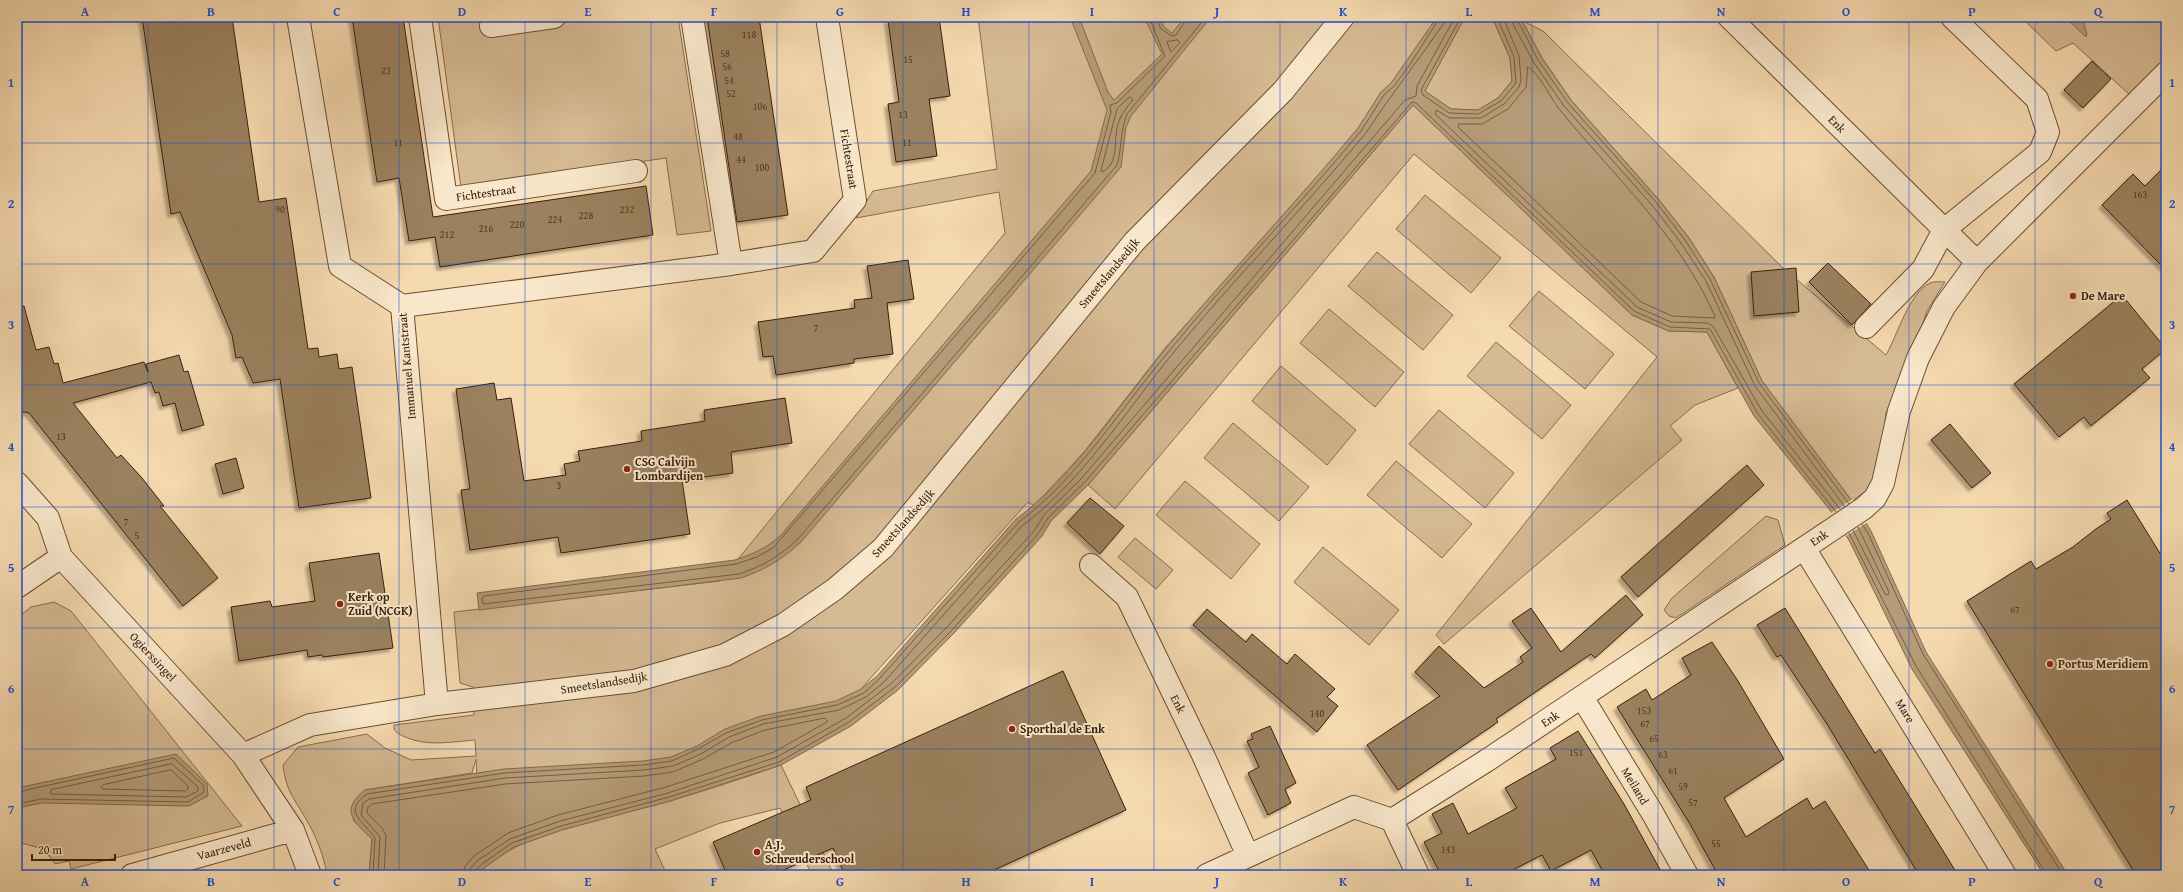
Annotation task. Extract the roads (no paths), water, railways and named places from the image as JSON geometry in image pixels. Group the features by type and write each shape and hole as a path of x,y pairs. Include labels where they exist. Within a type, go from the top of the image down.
{"street":[{"name":"Immanuel Kantstraat","path":"298,17 340,266 402,306 437,704"},
{"name":"Fichtestraat","path":"420,17 446,199 636,171"},
{"path":"491,26 554,17"},
{"path":"692,17 731,264"},
{"name":"Fichtestraat","path":"402,306 731,264 813,251 855,200 827,17"},
{"name":"Smeetslandsedijk","path":"243,755 310,724 437,704 634,681 731,652 783,625 835,589 883,548 1134,242 1283,91 1343,17"},
{"name":"Enk","path":"1392,820 1486,761 1582,697 1864,508 1875,498 1883,483 1899,411 1918,358 1944,307 1977,262 1729,17"},
{"path":"1866,327 1923,269 1944,230 2040,152 2048,132 2037,99 1952,17"},
{"path":"1977,262 2166,73"},
{"name":"Ogierssingel","path":"17,483 48,518 61,557 243,755 293,830 310,875"},
{"name":"Mare","path":"1804,548 2005,875"},
{"path":"17,587 61,557"},
{"name":"Enk","path":"1091,565 1127,597 1204,756 1248,856"},
{"name":"Meiland","path":"1582,697 1649,808 1687,875"},
{"path":"1207,875 1354,807 1392,820 1418,875"},
{"name":"Vaarzeveld","path":"132,875 293,830"}],"water":[{"path":"1070,17 1079,17 1108,92 1114,100 1162,54 1144,17 1159,17 1164,27 1172,33 1185,17 1211,17 1131,116 1126,127 1121,167 801,542 772,564 741,578 479,610 477,593 735,560 760,550 781,535 1091,171 1107,110"},
{"path":"1437,17 1465,17 1425,91 1451,109 1478,110 1498,98 1512,81 1510,58 1492,17 1520,17 1542,58 1571,100 1659,200 1689,238 1714,277 1762,381 1852,501 1871,531 1926,652 2068,875 2044,875 1912,669 1850,542 1833,514 1754,416 1707,332 1669,331 1632,315 1413,105 1088,485 1051,521 1042,536 955,632 898,690 851,726 781,765 670,801 562,830 514,847 485,867 477,875 369,875 372,839 355,821 351,810 357,797 365,790 504,769 643,761 671,757 697,746 725,729 761,716 836,701 861,689 877,676 1016,519 1037,502 1077,461 1167,347 1358,128 1381,92 1391,83"},
{"path":"2065,17 2082,17 2087,34 2086,37"},
{"path":"176,754 207,784 208,796 189,806 41,803 17,808 17,788"}],"place":[{"name":"De Mare","path":"2073,296"},
{"name":"CSG Calvijn Lombardijen","path":"627,469"},
{"name":"Kerk op Zuid (NCGK)","path":"340,604"},
{"name":"Portus Meridiem","path":"2050,664"},
{"name":"Sporthal de Enk","path":"1012,729"},
{"name":"A.J. Schreuderschool","path":"757,852"}]}
